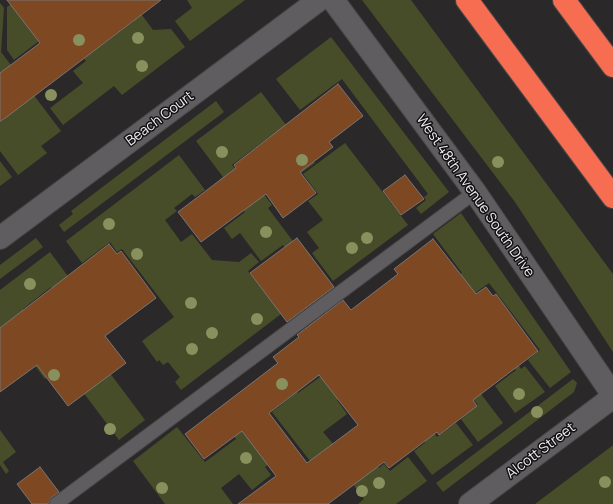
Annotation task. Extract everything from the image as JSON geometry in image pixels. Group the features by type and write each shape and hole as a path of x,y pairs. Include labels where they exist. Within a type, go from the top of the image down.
{"highway":[{"path":"467,0 613,197"},
{"path":"564,0 613,66"}],"street":[{"name":"Beach Court","path":"0,238 319,0"},
{"name":"West 48th Avenue South Drive","path":"333,0 475,192 613,396"},
{"name":"Alcott Street","path":"470,504 613,396"}],"lane":[{"path":"56,504 475,192"}],"green space":[{"path":"17,0 68,0 102,45 134,21 118,0 131,0 153,30 171,29 185,47 122,95 114,86 63,125 50,108 83,83 73,71 86,61 59,26 14,60 7,50 7,7"},
{"path":"187,0 245,0 190,41 175,21 192,8"},
{"path":"362,0 411,0 613,274 613,352 515,202"},
{"path":"0,3 4,8 1,52 61,131 41,146 47,153 18,175 0,151 0,123 5,119 0,112"},
{"path":"331,37 449,192 421,214 416,208 426,200 424,197 428,194 342,79 300,110 276,79"},
{"path":"261,92 315,163 301,173 272,135 232,165 247,184 253,180 272,205 268,208 298,248 290,254 283,245 261,261 240,233 232,239 224,228 245,212 220,179 223,177 196,141"},
{"path":"216,101 224,112 64,232 59,225 73,214 71,211"},
{"path":"345,143 408,225 333,281 312,253 319,248 307,232 323,220 308,201 318,194 303,174"},
{"path":"179,155 205,190 195,197 192,194 174,208 177,211 165,220 181,242 192,234 212,260 239,262 251,253 259,262 248,271 281,314 181,390 175,382 180,377 168,362 163,365 159,360 157,362 142,341 174,317 122,249 117,252 110,242 82,263 66,241"},
{"path":"0,161 12,177 0,186"},
{"path":"461,213 571,372 550,388 528,360 540,350 489,283 471,296 441,289 462,273 433,234"},
{"path":"36,238 43,247 0,279 0,265"},
{"path":"50,252 90,306 56,294 51,287 23,309 65,365 45,379 9,331 0,328 0,290"},
{"path":"92,349 145,420 119,440 65,368"},
{"path":"456,361 503,423 478,442 461,419 478,405 449,367"},
{"path":"516,361 521,369 525,366 545,392 515,413 495,386 516,370 512,364"},
{"path":"277,365 298,393 327,372 344,394 337,400 347,414 323,432 335,446 322,457 319,454 310,461 272,412 291,397 270,370"},
{"path":"573,379 577,383 574,392 443,492 436,483"},
{"path":"270,414 294,445 265,467 271,475 252,490 239,474 221,488 233,504 165,504 133,461 177,427 205,462 236,439 233,435"},
{"path":"420,414 437,437 456,423 473,445 432,475 414,451 425,443 409,422"},
{"path":"0,430 16,452 3,462 9,471 6,474 0,465"},
{"path":"613,445 613,504 535,504 612,446"},
{"path":"408,457 427,481 396,504 358,504 364,499 340,467 376,465 379,468 384,464 390,471"}],"building":[{"path":"7,0 161,0 0,122 0,73 40,43"},
{"path":"338,84 363,116 329,142 333,147 300,172 316,193 283,218 266,194 201,242 178,212 236,168 234,165"},
{"path":"405,175 424,199 401,215 383,191"},
{"path":"297,238 334,287 287,322 250,273"},
{"path":"433,239 476,294 486,287 493,296 496,294 538,351 473,400 477,406 439,435 437,432 389,468 384,462 328,504 238,504 276,476 242,431 204,459 185,434 278,363 273,357 299,337 297,335 343,300 351,310 398,274 394,269","holes":["319,375 358,425 307,463 269,413"]},
{"path":"109,244 117,254 121,251 156,298 105,336 126,363 68,406 37,365 0,392 0,328"},
{"path":"40,467 59,492 51,498 48,504 32,504 17,484"}]}
